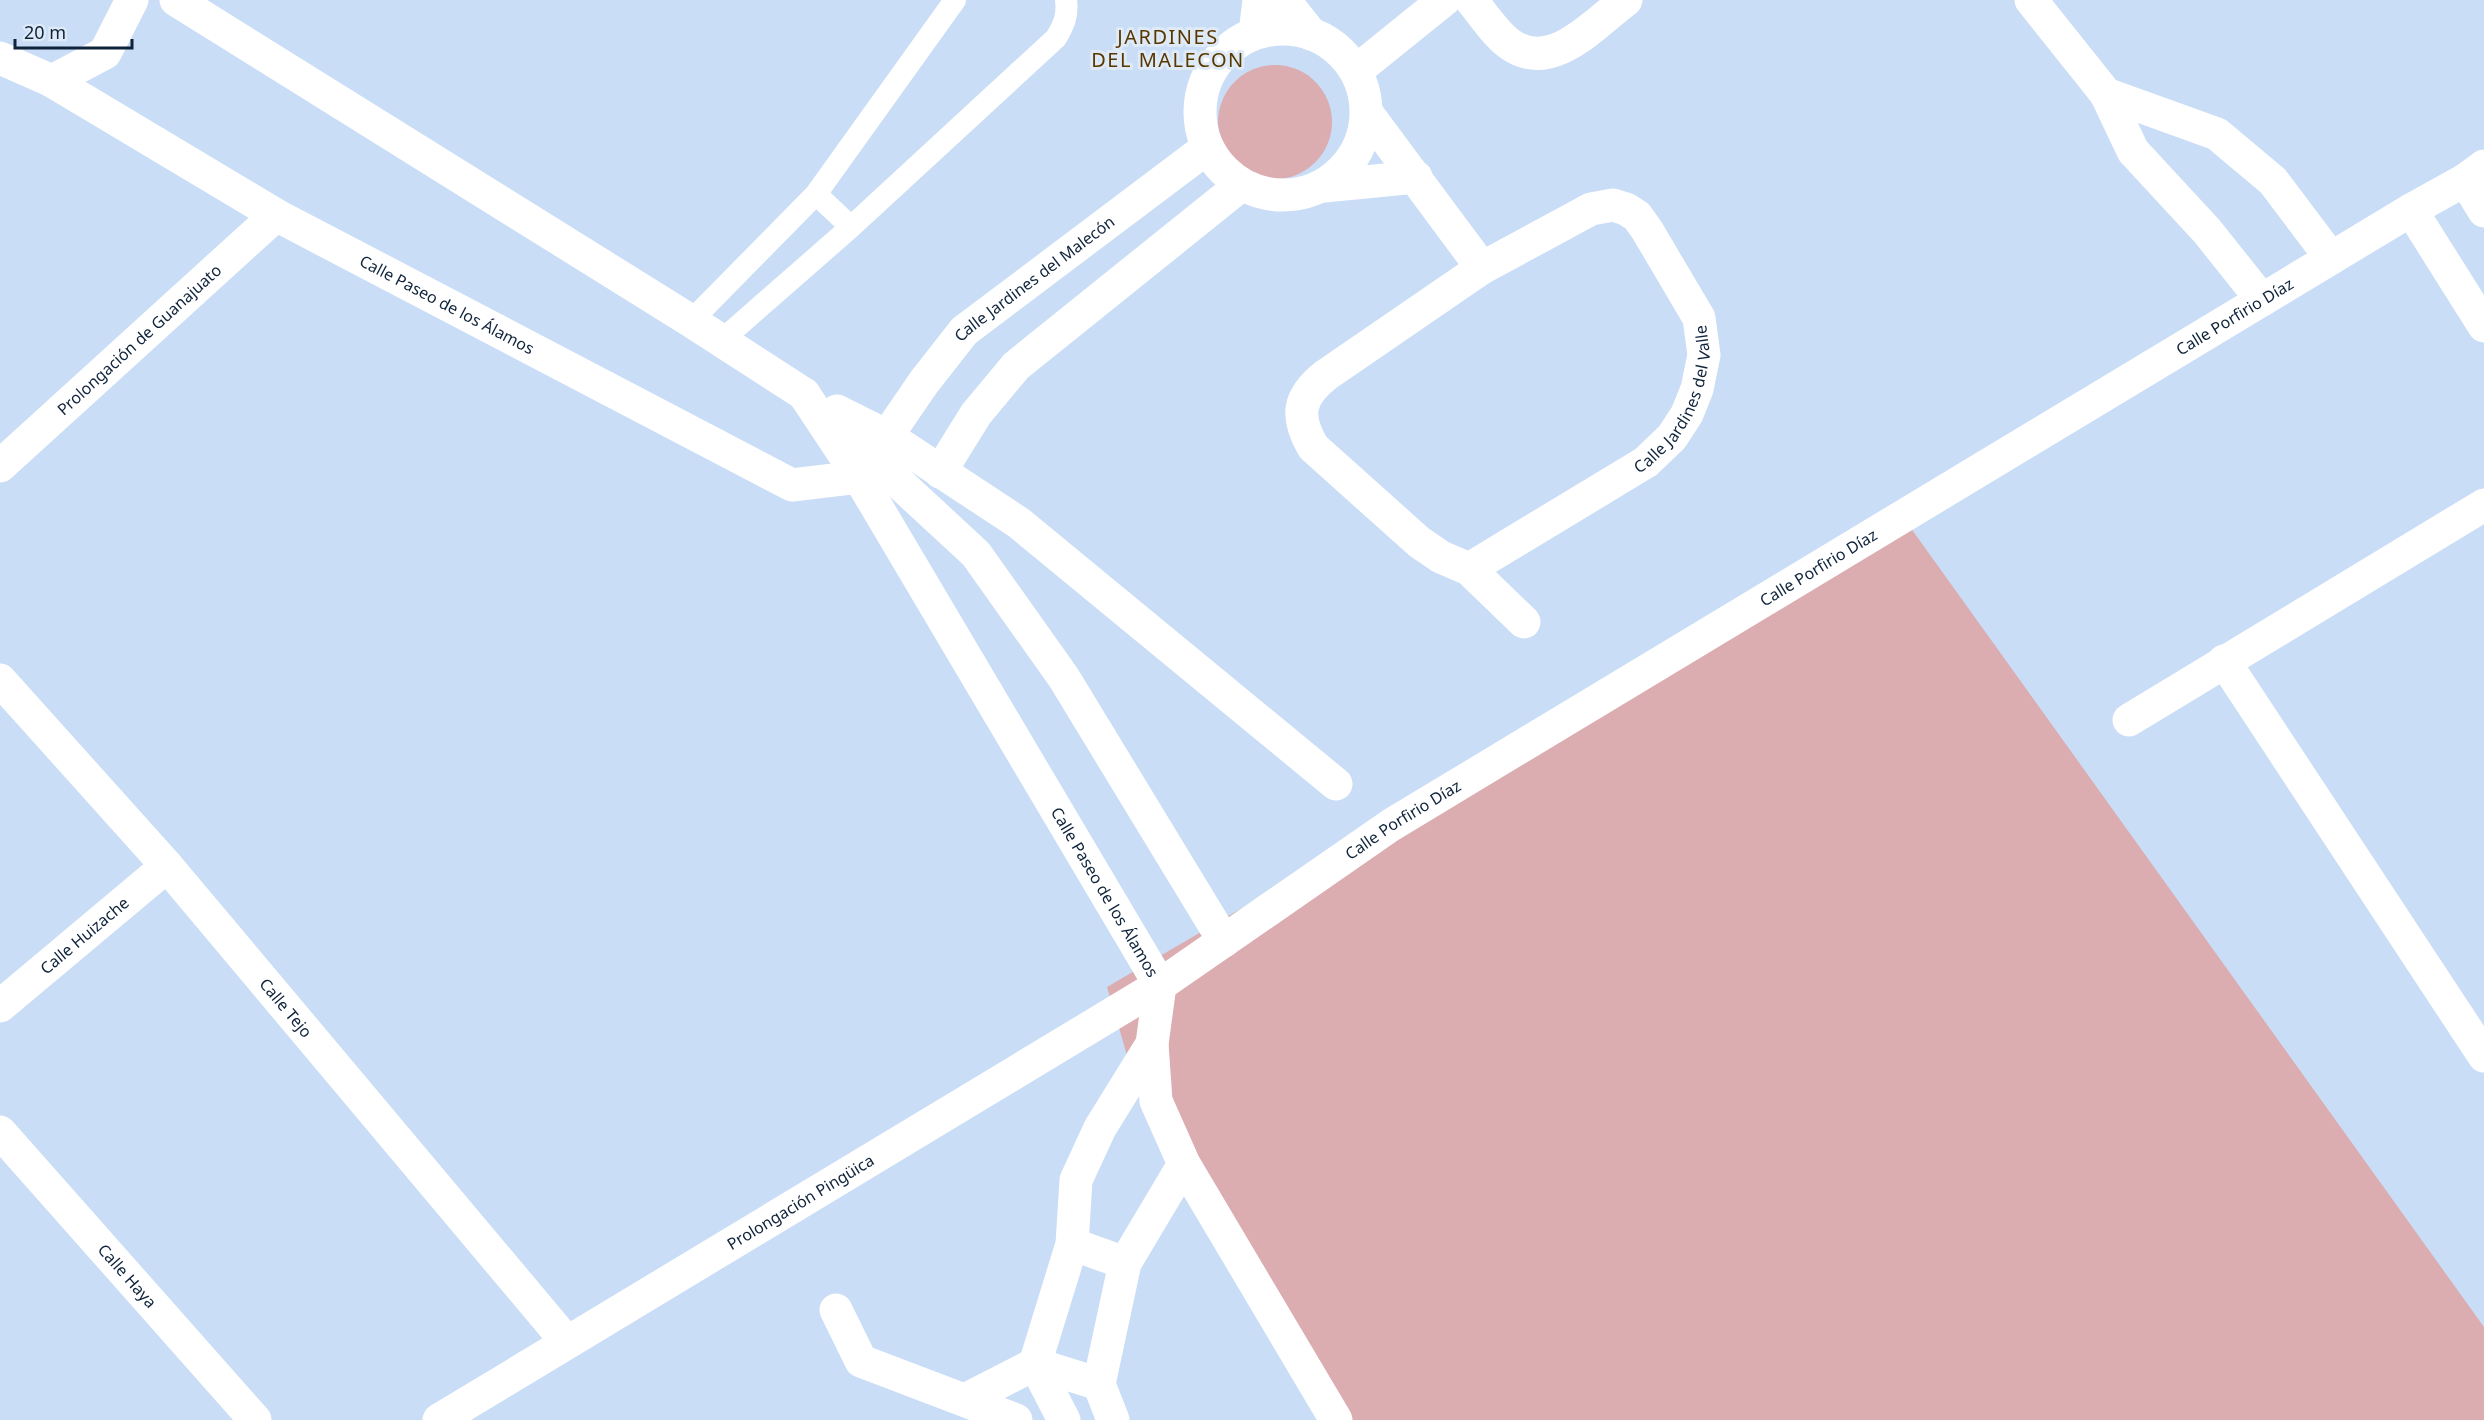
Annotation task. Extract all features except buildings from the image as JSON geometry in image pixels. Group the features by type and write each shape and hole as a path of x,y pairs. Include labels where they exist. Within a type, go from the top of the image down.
{"street":[{"path":"52,81 105,53 132,0"},
{"name":"Calle Paseo de los Álamos","path":"176,0 722,340 804,394 887,436 1019,523 1336,784"},
{"path":"1255,33 1259,0"},
{"path":"1284,0 1311,34"},
{"path":"1356,71 1444,0"},
{"path":"1471,0 1509,44 1525,53 1540,55 1555,51 1569,43 1626,0"},
{"path":"2031,0 2106,94 2133,151 2207,231 2262,300"},
{"path":"1416,177 1324,186 1297,195 1268,195 1241,185 1221,169 1207,148 1200,121 1201,93 1212,67 1231,46 1255,33 1283,29 1311,34 1337,48 1356,71 1367,113 1416,177 1482,268"},
{"name":"Calle Paseo de los Álamos","path":"0,58 52,81 276,215 792,485 859,477"},
{"path":"2106,94 2217,134 2272,181 2331,258"},
{"path":"1324,186 1347,167 1362,142 1367,113"},
{"name":"Calle Jardines del Malecón","path":"887,436 924,382 964,331 1207,148"},
{"path":"2474,173 2484,211"},
{"name":"Calle Porfirio Díaz","path":"1160,985 1401,819 2474,173"},
{"path":"940,472 976,414 1016,366 1241,185"},
{"name":"Calle Jardines del Valle","path":"1469,569 1646,462 1672,437 1687,414 1697,389 1704,356 1699,318 1647,230 1637,216 1626,209 1613,205 1591,209 1482,268 1326,375 1311,388 1301,408 1303,431 1312,447 1419,542 1442,557 1469,569 1524,622"},
{"path":"2412,210 2484,326"},
{"name":"Prolongación de Guanajuato","path":"0,466 276,215"},
{"name":"Calle Paseo de los Álamos","path":"804,394 859,477 1160,985 1152,1044 1156,1101 1184,1164 1336,1420"},
{"name":"Calle Paseo de los Álamos","path":"804,394 976,554 1064,678 1224,941"},
{"path":"2129,720 2484,504"},
{"path":"2224,662 2484,1056"},
{"name":"Calle Tejo","path":"0,680 167,866 566,1341"},
{"name":"Calle Huizache","path":"0,1006 167,866"},
{"name":"Prolongación Pingüica","path":"439,1420 566,1341 1160,985"},
{"path":"1064,1420 1035,1364 1072,1244 1076,1180 1100,1128 1152,1044"},
{"name":"Calle Haya","path":"0,1132 255,1420"},
{"path":"1113,1420 1099,1384 1125,1263 1184,1164"},
{"path":"1072,1244 1125,1263"},
{"path":"836,1310 861,1361 1016,1420"},
{"path":"965,1400 1035,1364 1099,1384"}],"lane":[{"path":"691,321 816,194 955,0"},
{"path":"722,340 851,226 1056,38 1064,26 1068,10 1066,0"},
{"path":"816,194 851,226"}],"shaded area":[{"path":"1275,65 1297,69 1316,81 1328,100 1332,122 1328,144 1316,163 1297,175 1275,179 1253,175 1234,163 1222,144 1218,122 1222,100 1234,81 1253,69"},
{"path":"1905,520 2484,1327 2484,1420 1337,1420 1134,1079 1107,987"}],"district":[{"name":"JARDINES DEL MALECON","path":"1168,48"}]}
